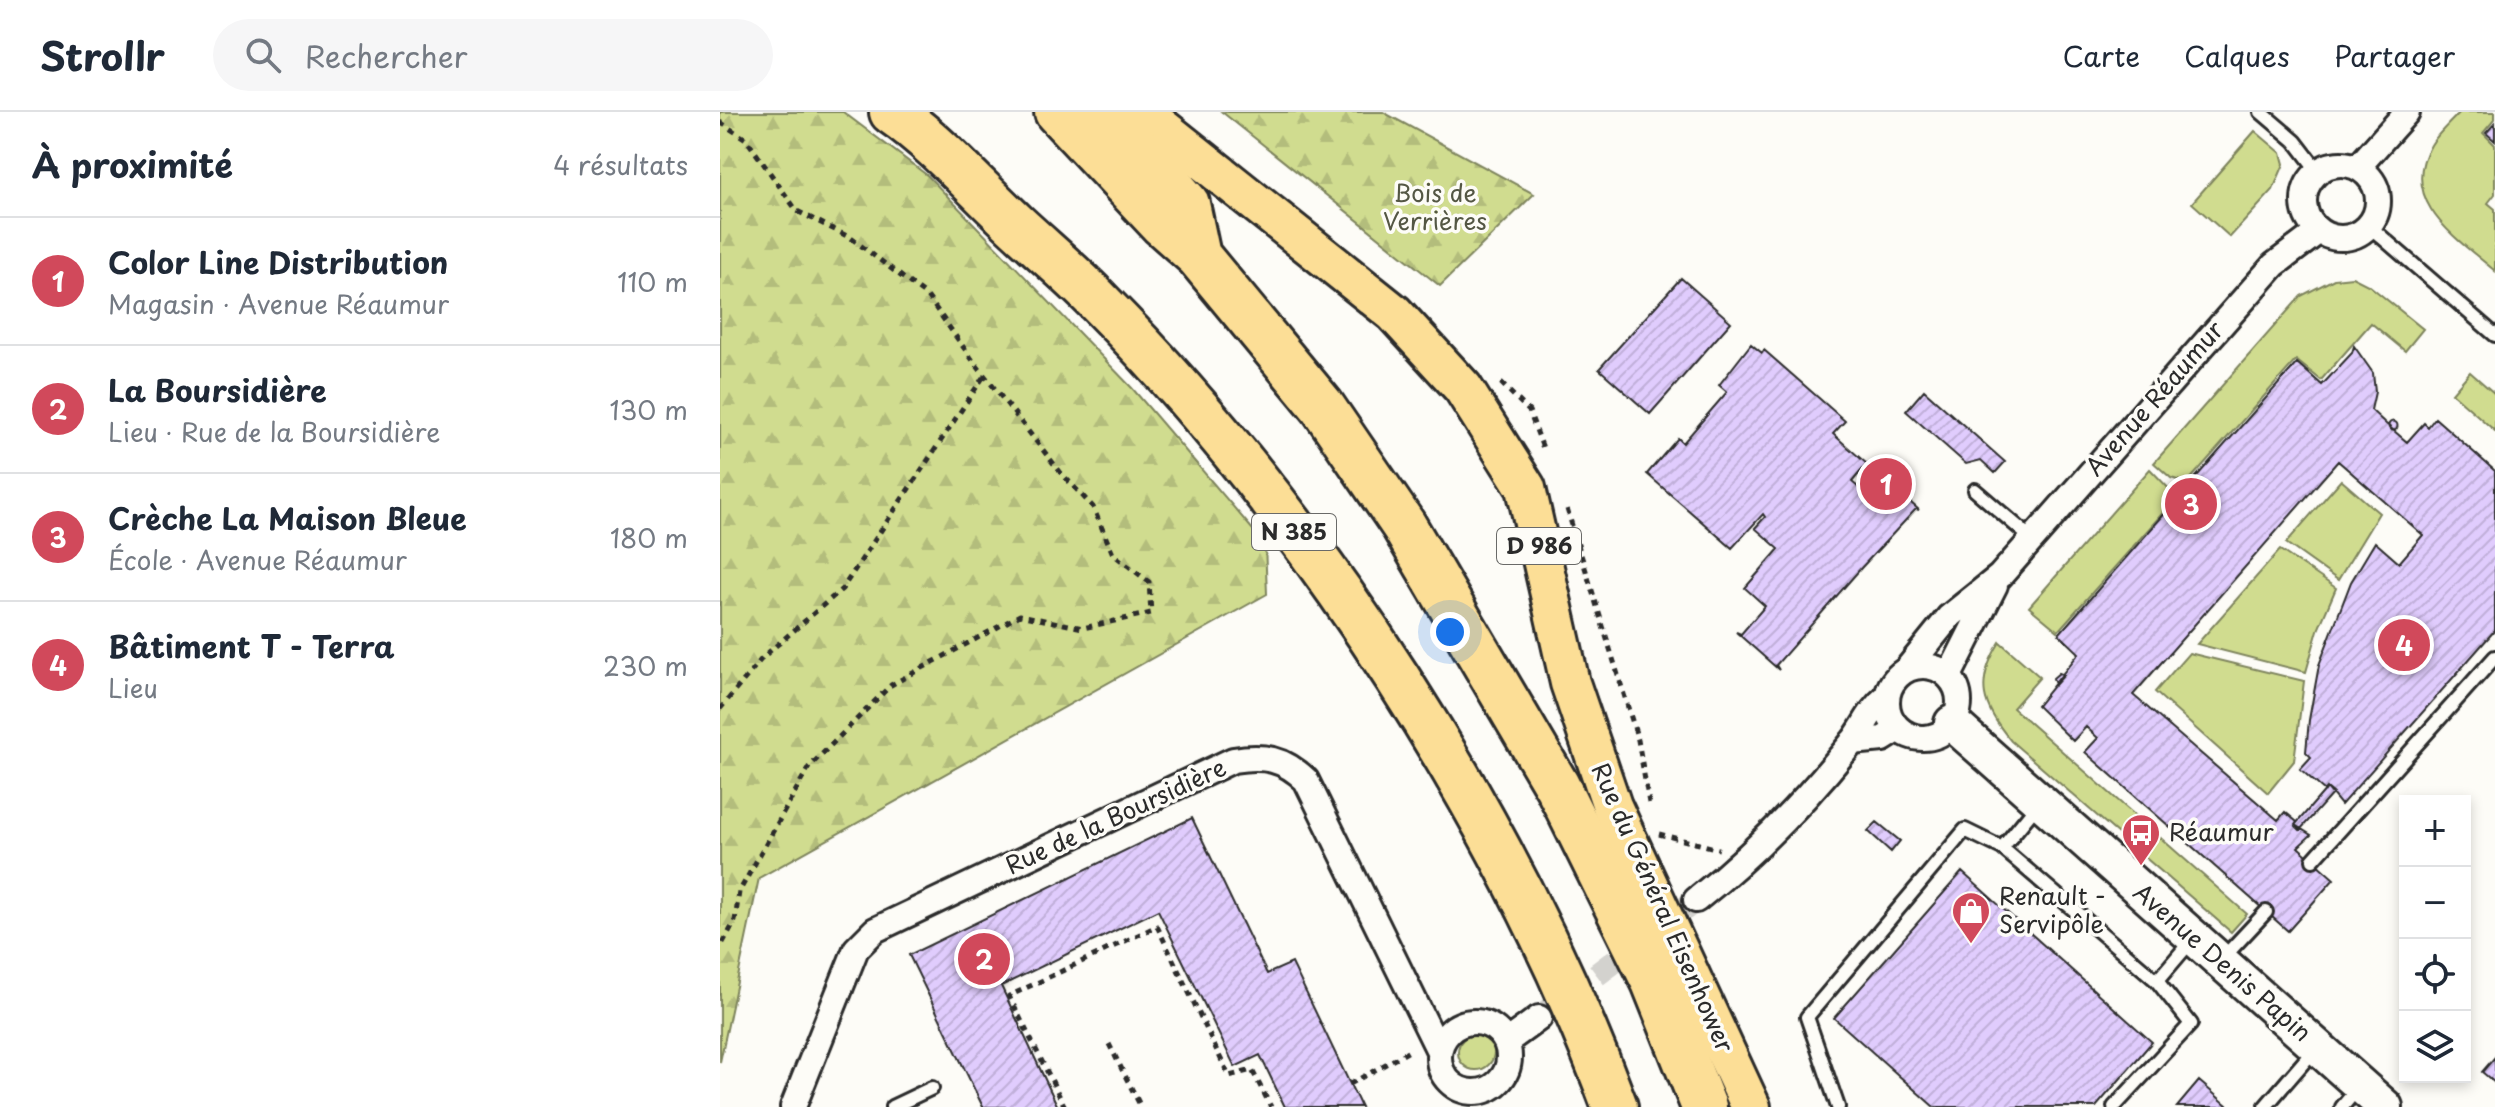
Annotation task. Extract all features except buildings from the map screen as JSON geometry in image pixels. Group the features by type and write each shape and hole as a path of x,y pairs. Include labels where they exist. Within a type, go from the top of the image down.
{"highway":[{"path":"1057,112 1161,223 1198,256 1322,406 1404,526 1557,786 1654,982 1704,1107"},
{"path":"1105,112 1187,204 1198,256"},
{"name":"N 385","path":"896,114 1099,301 1267,497 1349,607 1492,836 1585,1026 1615,1107"}],"main road":[{"name":"Rue du Général Eisenhower","path":"1142,112 1394,313 1463,388 1526,488 1570,683 1612,806 1751,1107"},
{"name":"Avenue Denis Papin","path":"1952,723 2317,1047 2363,1100"}],"street":[{"path":"2358,167 2407,112"},
{"path":"2337,163 2358,167 2374,183 2378,194 2375,217 2360,233 2339,239 2319,231 2310,223 2303,201 2309,179 2318,171 2337,163"},
{"name":"Avenue Réaumur","path":"1907,669 1949,617 2000,576 2274,265 2319,231"},
{"name":"Avenue Réaumur","path":"1949,676 2000,576"},
{"path":"1929,666 1949,676 1959,704 1952,723 1944,732 1921,738 1899,729 1891,719 1887,696 1890,685 1907,669 1929,666"},
{"path":"1696,900 1746,861 1852,742 1869,711 1887,696"},
{"path":"1852,742 1883,739 1899,729"},
{"name":"Rue de la Boursidière","path":"793,1107 856,949 875,930 1233,760 1259,755 1289,763 1306,780 1436,1043 1441,1073 1448,1083 1479,1100 1503,1077 1509,1058 1506,1042"},
{"path":"1436,1043 1449,1031 1471,1022 1493,1027 1506,1042 1539,1018"}],"lane":[{"path":"2261,112 2295,141 2318,171"},
{"path":"2369,226 2495,335"},
{"path":"1975,490 2032,539"},
{"path":"2313,860 2495,657"},
{"path":"2002,848 2040,802"},
{"path":"1838,1107 1807,1017 1965,830 2002,848 2157,981 2191,1024 2114,1107"},
{"path":"2220,961 2266,912"},
{"path":"2157,981 2194,938"},
{"path":"2272,1105 2317,1047"},
{"path":"892,1107 932,1088"}],"path":[{"path":"720,122 746,139 797,211 851,238 927,296 984,376 1061,473 1093,507 1113,554 1149,582 1151,613 1083,628 1020,615 891,685 809,767 739,892 735,921 720,948"},
{"path":"720,709 763,657 842,589 984,376"},
{"path":"1654,833 1720,849"},
{"path":"1065,1107 1009,996 1157,926 1229,1076 1252,1070 1271,1107"},
{"path":"1350,1084 1436,1043"},
{"path":"1109,1044 1141,1107"}],"green space":[{"path":"720,112 843,112 928,176 1132,388 1265,544 1267,594 759,878 720,1062"},
{"name":"Bois de Verrières","path":"1222,112 1383,112 1534,194 1440,286"},
{"path":"2460,112 2495,112 2495,119 2483,133 2495,145 2495,194 2488,203 2495,209 2495,271 2436,217 2421,184 2422,165 2431,145"},
{"path":"2255,131 2281,153 2284,164 2273,190 2230,237 2192,203"},
{"path":"2352,277 2370,286 2423,329 2405,351 2371,323 2321,380 2296,360 2187,483 2171,478 2154,463 2301,296 2334,279"},
{"path":"2470,372 2495,394 2495,431 2452,393"},
{"path":"2150,469 2177,497 2058,631 2029,607"},
{"path":"2341,480 2379,513 2338,580 2286,543"},
{"path":"2280,550 2336,588 2318,630 2306,672 2197,644"},
{"path":"2000,642 2040,677 2013,708 2247,914 2231,932 2011,741 1993,717 1985,694 1987,670"},
{"path":"2189,653 2304,681 2294,761 2268,793 2155,692"},
{"path":"1476,1034 1489,1039 1494,1052 1489,1065 1476,1070 1463,1065 1458,1052 1463,1039"}],"tunnel":[{"path":"1539,1018 1696,900"}],"place":[{"name":"Color Line Distribution","path":"1886,484"},
{"name":"Crèche La Maison Bleue","path":"2191,504"},
{"name":"Bâtiment T - Terra","path":"2404,645"},
{"name":"Réaumur","path":"2141,867"},
{"name":"Renault - Servipôle","path":"1971,945"},
{"name":"La Boursidière","path":"984,959"}]}
